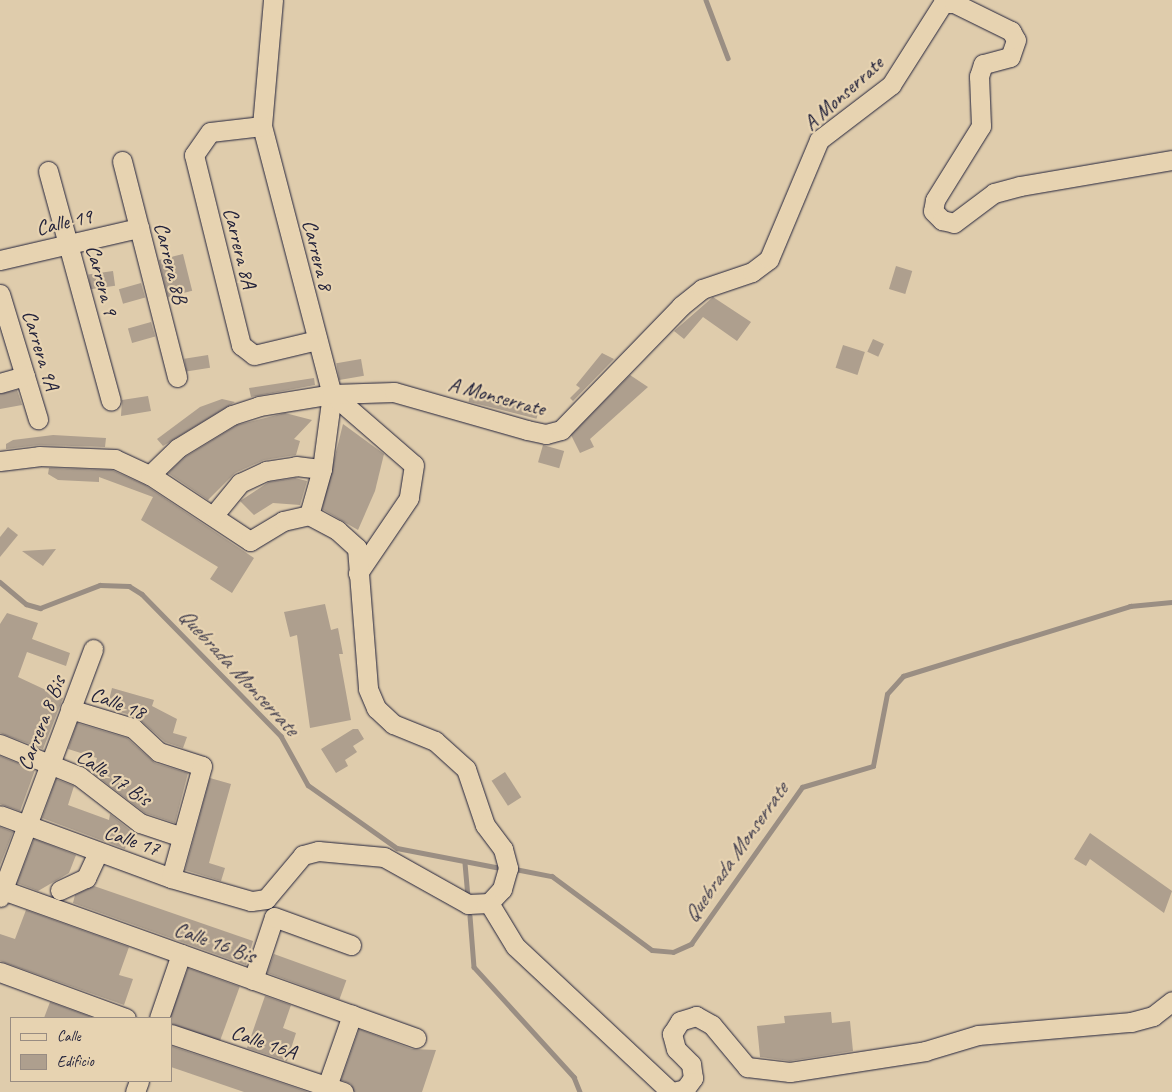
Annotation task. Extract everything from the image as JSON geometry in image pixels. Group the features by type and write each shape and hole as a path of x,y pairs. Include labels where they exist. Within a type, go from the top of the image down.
{"street":[{"name":"Carrera 8","path":"273,0 262,126 332,394"},
{"name":"A Monserrate","path":"332,394 394,392 528,430 546,434 561,430 681,306 702,289 752,272 769,259 819,140 891,85 943,2 954,3 1011,31 1016,40 1010,57 983,64 979,76 981,126 935,200 933,211 942,220 954,223 994,193 1020,186 1172,160"},
{"name":"Carrera 8A","path":"262,126 210,132 194,156 245,351 254,355 317,340"},
{"name":"Carrera 8B","path":"122,161 177,377"},
{"name":"Carrera 9","path":"48,171 70,245 111,401"},
{"name":"Calle 19","path":"0,260 139,228"},
{"name":"Carrera 9A","path":"0,294 38,419"},
{"path":"0,383 25,376"},
{"path":"309,515 322,469 332,394"},
{"path":"150,475 178,448 232,415 259,406 332,394"},
{"path":"332,394 414,465 408,498 358,572"},
{"path":"0,461 80,456 114,459 150,475 250,541 283,521 309,515 357,548 368,689 376,708 393,724 435,741 466,769 485,826 503,849 508,868 502,889 489,903 515,946 672,1092 685,1089 693,1078 691,1064 676,1049 672,1034 680,1021 696,1016 712,1025 747,1067 783,1072 925,1051 978,1035 1131,1022 1153,1016 1172,1001"},
{"path":"213,516 240,483 266,471 296,466 322,469"},
{"name":"Carrera 8 Bis","path":"1,892 93,649"},
{"name":"Calle 18","path":"70,709 133,728 159,752 202,766 182,837"},
{"name":"Calle 17 Bis","path":"0,744 50,762 79,776 140,823 182,837"},
{"name":"Calle 17","path":"0,815 171,878 251,901 266,899 303,855 318,851 384,857 449,897 468,904 489,903"},
{"path":"171,878 182,837"},
{"path":"60,890 86,878 98,852"},
{"name":"Calle 16 Bis","path":"1,892 416,1038"},
{"path":"253,980 274,917 351,945"},
{"path":"159,1017 181,954"},
{"path":"0,972 123,1017"},
{"path":"331,1090 352,1015"},
{"name":"Calle 16A","path":"172,1034 331,1090"}],"building":[{"path":"183,254 192,291 168,297 159,260"},
{"path":"896,266 912,271 905,294 889,289"},
{"path":"113,271 115,286 90,289 88,274"},
{"path":"141,283 145,297 123,304 119,289"},
{"path":"713,297 751,322 737,341 703,317 684,339 674,331"},
{"path":"151,322 155,336 132,343 128,329"},
{"path":"873,339 884,344 878,357 867,352"},
{"path":"843,345 865,352 857,375 836,368"},
{"path":"602,353 614,359 573,401 570,398 580,388 576,385"},
{"path":"208,355 210,368 186,372 184,359"},
{"path":"361,359 364,376 339,380 336,363"},
{"path":"630,375 648,387 590,439 594,447 580,453 571,435"},
{"path":"314,378 315,385 251,397 249,388"},
{"path":"17,390 22,405 0,409 0,394"},
{"path":"471,392 539,409 537,419 469,402"},
{"path":"148,396 151,411 121,416 122,400"},
{"path":"222,399 235,402 163,446 157,439 200,407"},
{"path":"285,413 312,420 294,439 300,441 296,455 264,460 235,473 208,500 168,473 185,457 237,425"},
{"path":"343,424 384,454 375,491 358,530 322,509"},
{"path":"53,435 106,438 105,447 39,445 6,449 6,444 13,440"},
{"path":"543,445 564,451 559,468 538,462"},
{"path":"49,468 112,470 145,485 254,558 232,593 210,579 218,567 141,520 153,497 99,477 99,482 58,480 48,474"},
{"path":"295,478 307,481 300,505 273,503 254,515 240,501 269,482"},
{"path":"8,527 18,535 0,557 0,537"},
{"path":"56,549 43,566 22,551"},
{"path":"325,604 331,630 338,628 343,654 339,654 351,720 310,728 297,635 290,637 284,612"},
{"path":"7,613 38,623 32,639 70,653 66,666 27,652 18,677 63,698 43,749 0,733 0,624"},
{"path":"112,688 154,700 152,706 177,719 173,733 187,737 183,748 165,742 137,717 107,708"},
{"path":"77,723 127,738 155,763 188,773 175,823 145,813 93,773 97,758 68,749"},
{"path":"353,729 358,729 364,739 353,746 357,752 345,760 348,766 336,773 321,749"},
{"path":"0,756 35,770 20,811 0,804"},
{"path":"505,772 521,797 508,806 492,781"},
{"path":"210,778 231,784 209,863 225,868 221,881 185,870"},
{"path":"56,779 74,786 68,805 109,820 110,814 130,830 125,849 42,818"},
{"path":"0,827 13,832 0,865"},
{"path":"1090,833 1172,891 1164,913 1090,859 1086,866 1074,859"},
{"path":"34,839 76,855 69,873 38,891 17,883"},
{"path":"94,886 253,941 246,965 73,903 75,895"},
{"path":"26,910 129,947 119,975 133,979 124,1005 0,961 0,934 15,939"},
{"path":"274,954 346,980 340,999 267,973"},
{"path":"188,968 240,987 220,1041 172,1024 172,1017 170,1017"},
{"path":"265,996 291,1005 283,1028 296,1033 287,1061 247,1048"},
{"path":"50,1002 91,1017 44,1017"},
{"path":"831,1012 832,1023 850,1021 853,1051 790,1061 760,1057 757,1026 785,1023 784,1016"},
{"path":"359,1029 412,1049 436,1050 422,1092 354,1092 351,1084 341,1080"},
{"path":"172,1046 308,1092 244,1092 172,1067"}],"waterway":[{"path":"706,0 728,58"},
{"name":"Quebrada Monserrate","path":"0,582 26,604 40,608 100,585 129,586 142,594 281,736 308,785 397,848 496,867"},
{"name":"Quebrada Monserrate","path":"515,869 552,876 652,950 673,952 691,944 802,787 873,766 887,694 903,676 1130,606 1172,602"},
{"path":"465,863 468,897"},
{"path":"470,916 474,967 574,1077 580,1092"}]}
